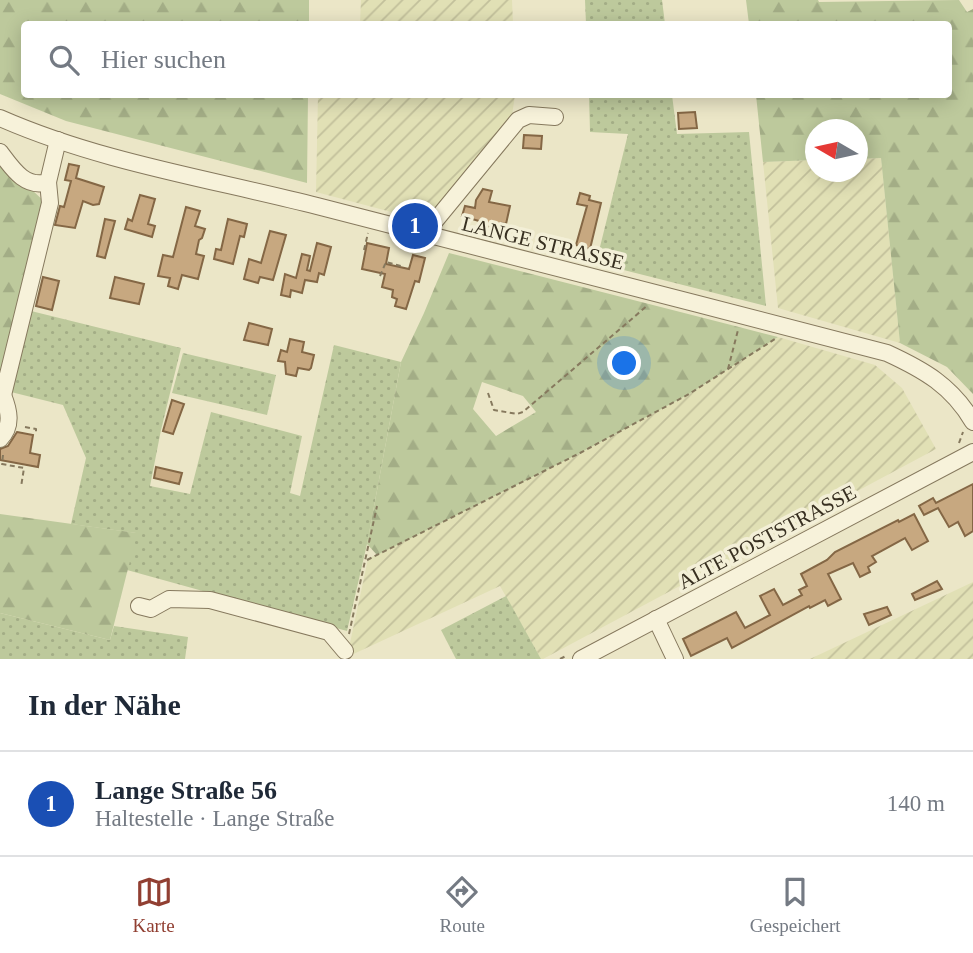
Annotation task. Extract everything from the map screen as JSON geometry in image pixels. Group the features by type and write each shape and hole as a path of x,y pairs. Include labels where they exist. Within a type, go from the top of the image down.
{"street":[{"path":"428,236 435,221 518,120 529,115 555,117"},
{"name":"LANGE STRASSE","path":"0,118 58,140 887,353 918,367 954,394 973,422"},
{"path":"1,445 9,419 8,409 1,396 50,203 48,181 58,140"},
{"path":"0,152 16,172 28,181 38,185 48,181"},
{"name":"ALTE POSTSTRASSE","path":"600,655 656,620 973,452"},
{"path":"139,606 151,609 169,599 188,598 231,605 329,632 345,651"},
{"path":"656,620 675,659"}],"path":[{"path":"364,250 368,232"},
{"path":"380,276 386,262 404,267"},
{"path":"488,393 494,410 517,414 523,412 649,304"},
{"path":"728,370 738,327"},
{"path":"367,560 580,453 689,394 779,337"},
{"path":"25,427 36,429 36,434"},
{"path":"1,445 2,464 24,468 21,487"},
{"path":"345,651 377,506"}],"green space":[{"path":"0,0 309,0 309,21 21,21 21,98 308,98 307,183 66,121 0,94"},
{"path":"361,0 512,0 513,21 360,21"},
{"path":"585,0 662,0 665,21 586,21"},
{"path":"746,0 959,0 967,12 973,9 973,394 947,367 900,343 881,158 868,159 868,119 805,119 805,160 763,162 756,98 952,98 952,21 749,21"},
{"path":"318,98 515,98 511,122 429,222 316,192"},
{"path":"589,98 672,98 677,134 749,132 766,306 596,263 628,134 590,132"},
{"path":"881,158 900,343 778,308 763,162 805,160 805,182 868,182 868,159"},
{"path":"0,160 47,204 0,383"},
{"path":"449,253 778,337 689,394 580,453 377,555 367,544 401,362","holes":["482,382 523,396 536,412 496,436 473,409"]},
{"path":"27,310 181,348 150,486 190,494 211,412 302,436 290,493 300,496 334,345 401,362 367,544 347,631 127,570 136,533 71,524 86,458 63,405 7,391"},
{"path":"778,337 875,365 902,388 936,449 543,659 500,586 347,657 368,559 580,453 689,394"},
{"path":"183,353 276,375 267,415 172,393"},
{"path":"0,514 137,533 110,640 0,613"},
{"path":"973,582 973,659 810,659"},
{"path":"506,596 541,659 456,659 441,630"},
{"path":"0,613 110,640 114,626 188,637 185,659 0,659"}],"building":[{"path":"695,112 697,128 679,129 678,113"},
{"path":"524,135 542,136 541,149 523,148"},
{"path":"69,164 79,166 76,178 104,187 99,204 83,201 75,228 55,225 60,206 64,207 71,181 65,180"},
{"path":"483,189 492,191 489,202 510,206 506,224 502,223 501,230 462,216 465,206 475,208 476,200"},
{"path":"580,193 590,196 589,200 601,203 590,249 576,245 587,206 577,204"},
{"path":"140,195 155,199 148,224 155,226 152,237 125,229 128,219 132,221"},
{"path":"186,207 200,211 195,226 205,229 196,254 204,256 198,279 182,275 178,289 168,286 170,278 158,276 163,255 173,257"},
{"path":"105,219 115,221 105,258 97,256"},
{"path":"228,219 247,224 244,237 240,236 233,264 214,259 216,249 221,250"},
{"path":"270,231 286,235 273,280 260,277 258,283 244,279 249,259 261,263"},
{"path":"317,243 331,247 324,275 319,273 317,282 305,280 302,293 291,290 290,297 281,295 285,274 296,278 302,254 310,256 307,270 310,271"},
{"path":"367,243 389,248 386,264 409,269 413,255 425,258 419,282 415,281 406,309 395,306 397,299 392,297 393,290 382,287 385,274 362,269"},
{"path":"43,277 59,281 52,310 36,306"},
{"path":"115,277 144,284 139,304 110,298"},
{"path":"249,323 272,329 268,345 244,340"},
{"path":"290,339 304,342 302,352 314,355 311,368 298,368 296,376 286,374 285,362 278,361 281,350 287,352"},
{"path":"172,400 184,404 173,434 163,431"},
{"path":"17,432 33,435 30,453 40,455 38,467 0,460 0,449 8,446"},
{"path":"156,467 182,473 179,484 154,478"},
{"path":"973,484 973,531 965,536 958,522 949,527 938,508 924,515 919,506 933,498 936,503"},
{"path":"914,514 928,541 912,550 905,538 872,556 876,562 868,567 870,572 860,577 853,563 828,574 841,599 828,606 825,600 810,608 809,606 732,648 727,638 691,656 683,639 736,612 745,628 770,615 760,596 774,589 783,605 802,595 799,590 807,586 801,574 827,560 835,552"},
{"path":"937,581 942,589 915,600 912,594"},
{"path":"887,607 891,615 869,625 864,614"}],"place":[{"name":"Lange Straße 56","path":"415,226"}]}
